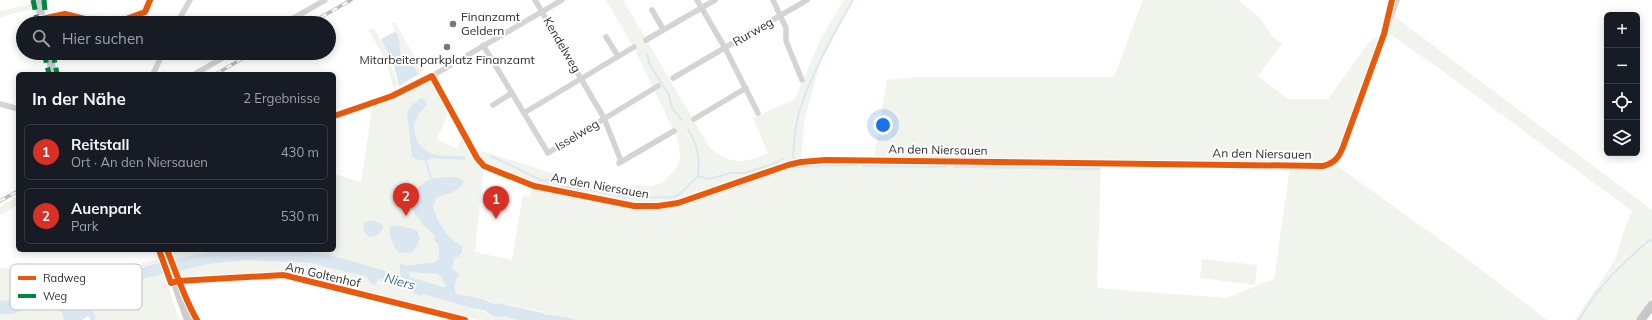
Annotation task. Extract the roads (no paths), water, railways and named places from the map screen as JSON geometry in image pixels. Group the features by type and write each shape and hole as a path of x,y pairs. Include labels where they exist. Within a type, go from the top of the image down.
{"main road":[{"path":"1641,320 1652,305"}],"street":[{"path":"38,0 41,16"},
{"path":"182,16 190,0"},
{"path":"297,16 325,0"},
{"name":"Kendelweg","path":"536,0 604,118 620,162 674,131"},
{"path":"336,115 392,96 432,76 562,0"},
{"path":"697,0 725,48 758,113"},
{"path":"646,40 715,0"},
{"name":"Rurweg","path":"773,0 786,28 786,41 802,80"},
{"path":"781,15 807,0"},
{"name":"An den Niersauen","path":"432,76 477,158 484,166 534,186 634,206 658,206 678,203 788,165 801,162 826,160 1324,166 1334,162 1341,152 1397,0"},
{"path":"652,10 663,29"},
{"name":"Rurweg","path":"673,78 781,15"},
{"path":"606,37 618,56"},
{"name":"Isselweg","path":"483,46 548,153 604,118"},
{"name":"Kendelweg","path":"581,78 634,47"},
{"path":"50,60 53,72"},
{"path":"154,72 160,60"},
{"path":"198,72 219,60"},
{"path":"524,113 581,78"},
{"path":"604,118 658,86"},
{"path":"694,119 746,88"},
{"path":"493,104 512,93"},
{"path":"0,104 16,108"},
{"path":"164,254 188,320"},
{"name":"Am Goltenhof","path":"173,280 284,275 465,320"}],"water":[{"path":"396,31 399,39 401,56 411,63 419,74 399,86 394,66 381,39"},
{"path":"421,98 424,99 427,105 418,115 414,129 415,135 421,146 437,155 465,156 466,160 431,158 426,161 416,159 412,156 407,112 411,106"},
{"name":"Niers","path":"442,177 456,177 461,179 464,183 459,189 437,197 433,206 443,229 452,239 462,246 462,253 454,260 452,267 460,275 455,284 456,294 479,298 495,304 498,303 543,313 545,315 561,316 576,320 516,320 505,316 499,317 482,310 423,294 420,296 414,294 413,290 383,282 380,278 376,283 380,288 370,283 367,277 310,263 246,260 210,264 142,279 142,268 173,259 209,252 309,252 330,255 397,274 400,273 400,263 405,265 413,265 433,263 438,260 438,244 435,242 435,236 415,214 411,201 412,194 417,188 430,180","holes":["409,272 437,274 442,277 446,286 444,287 410,277"]},
{"path":"369,220 383,225 383,228 377,235 369,237 364,232 363,224"},
{"path":"396,225 417,230 420,238 417,246 411,253 399,253 393,244 389,230 390,227"},
{"path":"10,300 10,310 21,310 11,314 0,314 0,301"},
{"path":"61,310 93,310 96,317 94,320 91,320 88,316 82,320 64,320"}],"waterway":[{"path":"795,159 793,156 794,139 798,116 810,82 838,26 853,0"},
{"path":"647,54 650,65 669,95 672,108 682,120"},
{"path":"491,156 541,180 554,180 566,187 632,198 673,197 680,194 698,176 698,152 688,129"},
{"path":"698,176 709,179 731,173 745,173 778,162 783,158"},
{"path":"426,161 431,178"},
{"path":"796,167 856,165"},
{"path":"863,166 946,167"},
{"path":"955,167 1100,169"},
{"path":"760,179 787,169"},
{"path":"660,210 692,202 754,181"},
{"path":"535,190 587,200"},
{"path":"592,201 652,210"},
{"path":"1579,320 1594,297 1610,277 1648,241 1652,240"}],"railway":[{"path":"323,16 351,0"},
{"path":"219,72 240,60"},
{"path":"0,201 16,192"}],"place":[{"name":"Finanzamt Geldern","path":"453,24"},
{"name":"Mitarbeiterparkplatz Finanzamt","path":"447,47"},
{"name":"Auenpark","path":"406,216"},
{"name":"Reitstall","path":"496,219"}]}
